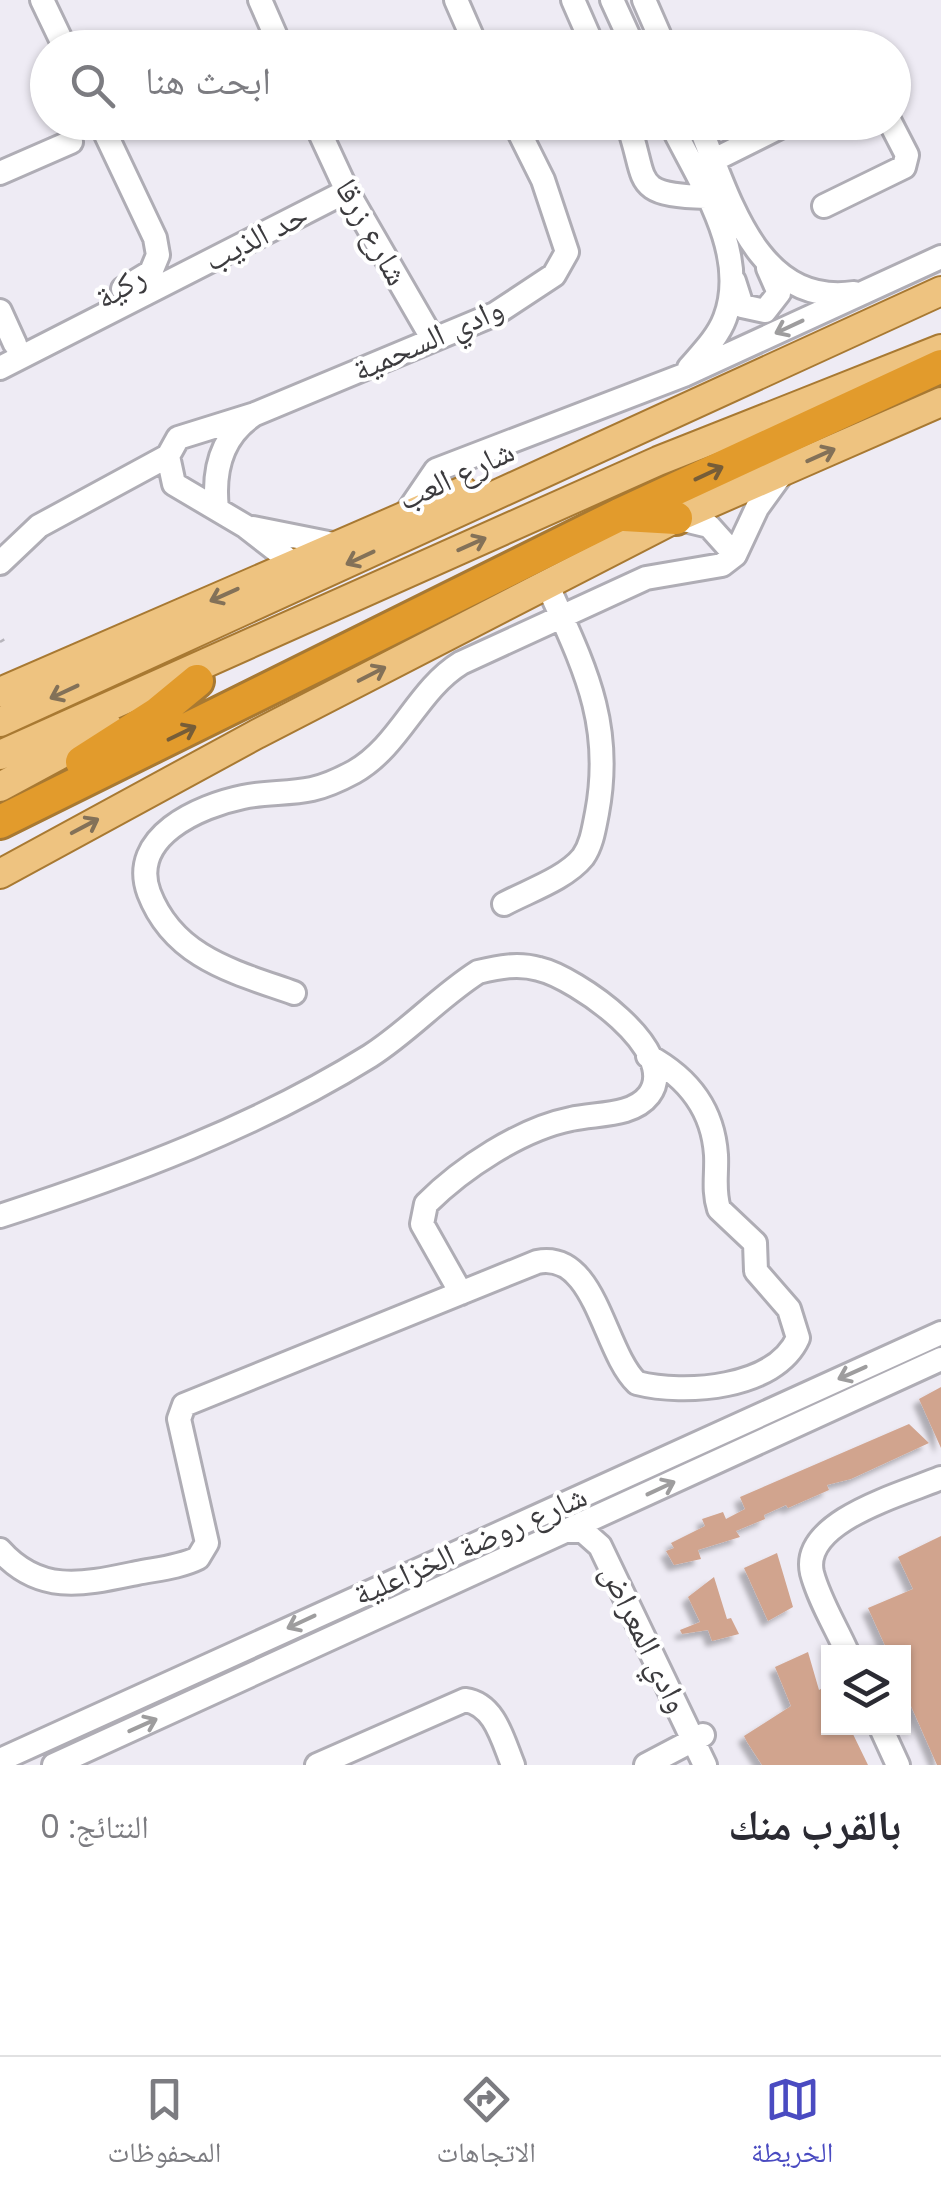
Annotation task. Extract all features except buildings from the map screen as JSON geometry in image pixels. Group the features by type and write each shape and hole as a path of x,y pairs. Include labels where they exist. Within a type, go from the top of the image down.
{"highway":[{"path":"0,820 938,354"},
{"path":"619,515 676,518"},
{"path":"0,820 157,714 196,680"},
{"path":"0,833 38,804"}],"main road":[{"name":"شارع العب","path":"0,722 941,291"},
{"path":"0,756 658,461 938,354"},
{"path":"0,692 333,544 702,398"},
{"path":"0,874 274,725 676,518 941,402"},
{"path":"0,787 196,680 239,648"}],"street":[{"path":"42,0 56,30"},
{"path":"260,0 273,30"},
{"path":"456,0 470,30"},
{"path":"573,0 586,30"},
{"path":"612,0 626,30"},
{"path":"644,0 657,30"},
{"path":"664,0 664,30"},
{"name":"ركية","path":"8,348 107,305 151,272 158,246 108,140"},
{"name":"شارع زرقا","path":"324,140 347,191 432,338"},
{"name":"وادي السحمية","path":"0,564 39,526 168,456 184,434 254,414 495,314 554,275 567,252 543,180 523,140"},
{"path":"630,140 636,166 647,184 669,195 706,197"},
{"path":"679,140 724,238 742,306 764,312 778,293 706,140"},
{"path":"714,160 754,140"},
{"path":"824,206 904,168 907,156 899,140"},
{"path":"0,173 71,142"},
{"name":"حد الذيب","path":"0,368 107,305 347,191"},
{"name":"شارع العب","path":"406,514 436,470 684,375 941,257"},
{"path":"763,260 802,287 840,296 863,292"},
{"path":"684,375 725,318 731,267"},
{"path":"0,311 8,348"},
{"name":"وادي السحمية","path":"217,510 218,462 233,433 254,414"},
{"path":"168,456 174,484 245,526 294,564"},
{"path":"294,993 210,962 172,934 145,882 150,851 173,826 204,809 248,796 312,789 352,772 380,755 450,671 646,578 714,568 735,555 757,508 783,472"},
{"path":"676,518 709,526 735,555"},
{"path":"245,526 333,544"},
{"path":"504,904 568,870 582,858 593,830 602,762 598,708 547,584"},
{"path":"0,1216 126,1173 267,1111 369,1056 478,972 499,966 542,969 569,981 618,1015 648,1056 656,1077 652,1092 641,1103 626,1111 545,1125 426,1204 422,1224 461,1293"},
{"path":"0,1550 33,1578 78,1585 198,1558 207,1544 179,1419 184,1406 537,1262 560,1262 579,1276 631,1378 646,1386 690,1387 731,1382 774,1366 793,1350 798,1338 794,1318 758,1276 755,1243 717,1204 714,1142 703,1108 676,1071 648,1056"},
{"name":"شارع روضة الخزاعلية","path":"0,1760 941,1333"},
{"name":"شارع روضة الخزاعلية","path":"54,1765 941,1359"},
{"path":"844,1645 811,1570 818,1539 834,1525 941,1478"},
{"name":"وادي المعراض","path":"612,1511 608,1534 612,1550 699,1738 705,1765"},
{"name":"وادي المعراض","path":"568,1531 584,1531 600,1546 699,1738 717,1765"},
{"path":"324,1764 465,1700 478,1702 489,1712 514,1765"},
{"path":"884,1735 898,1765"},
{"path":"646,1765 699,1738"}]}
